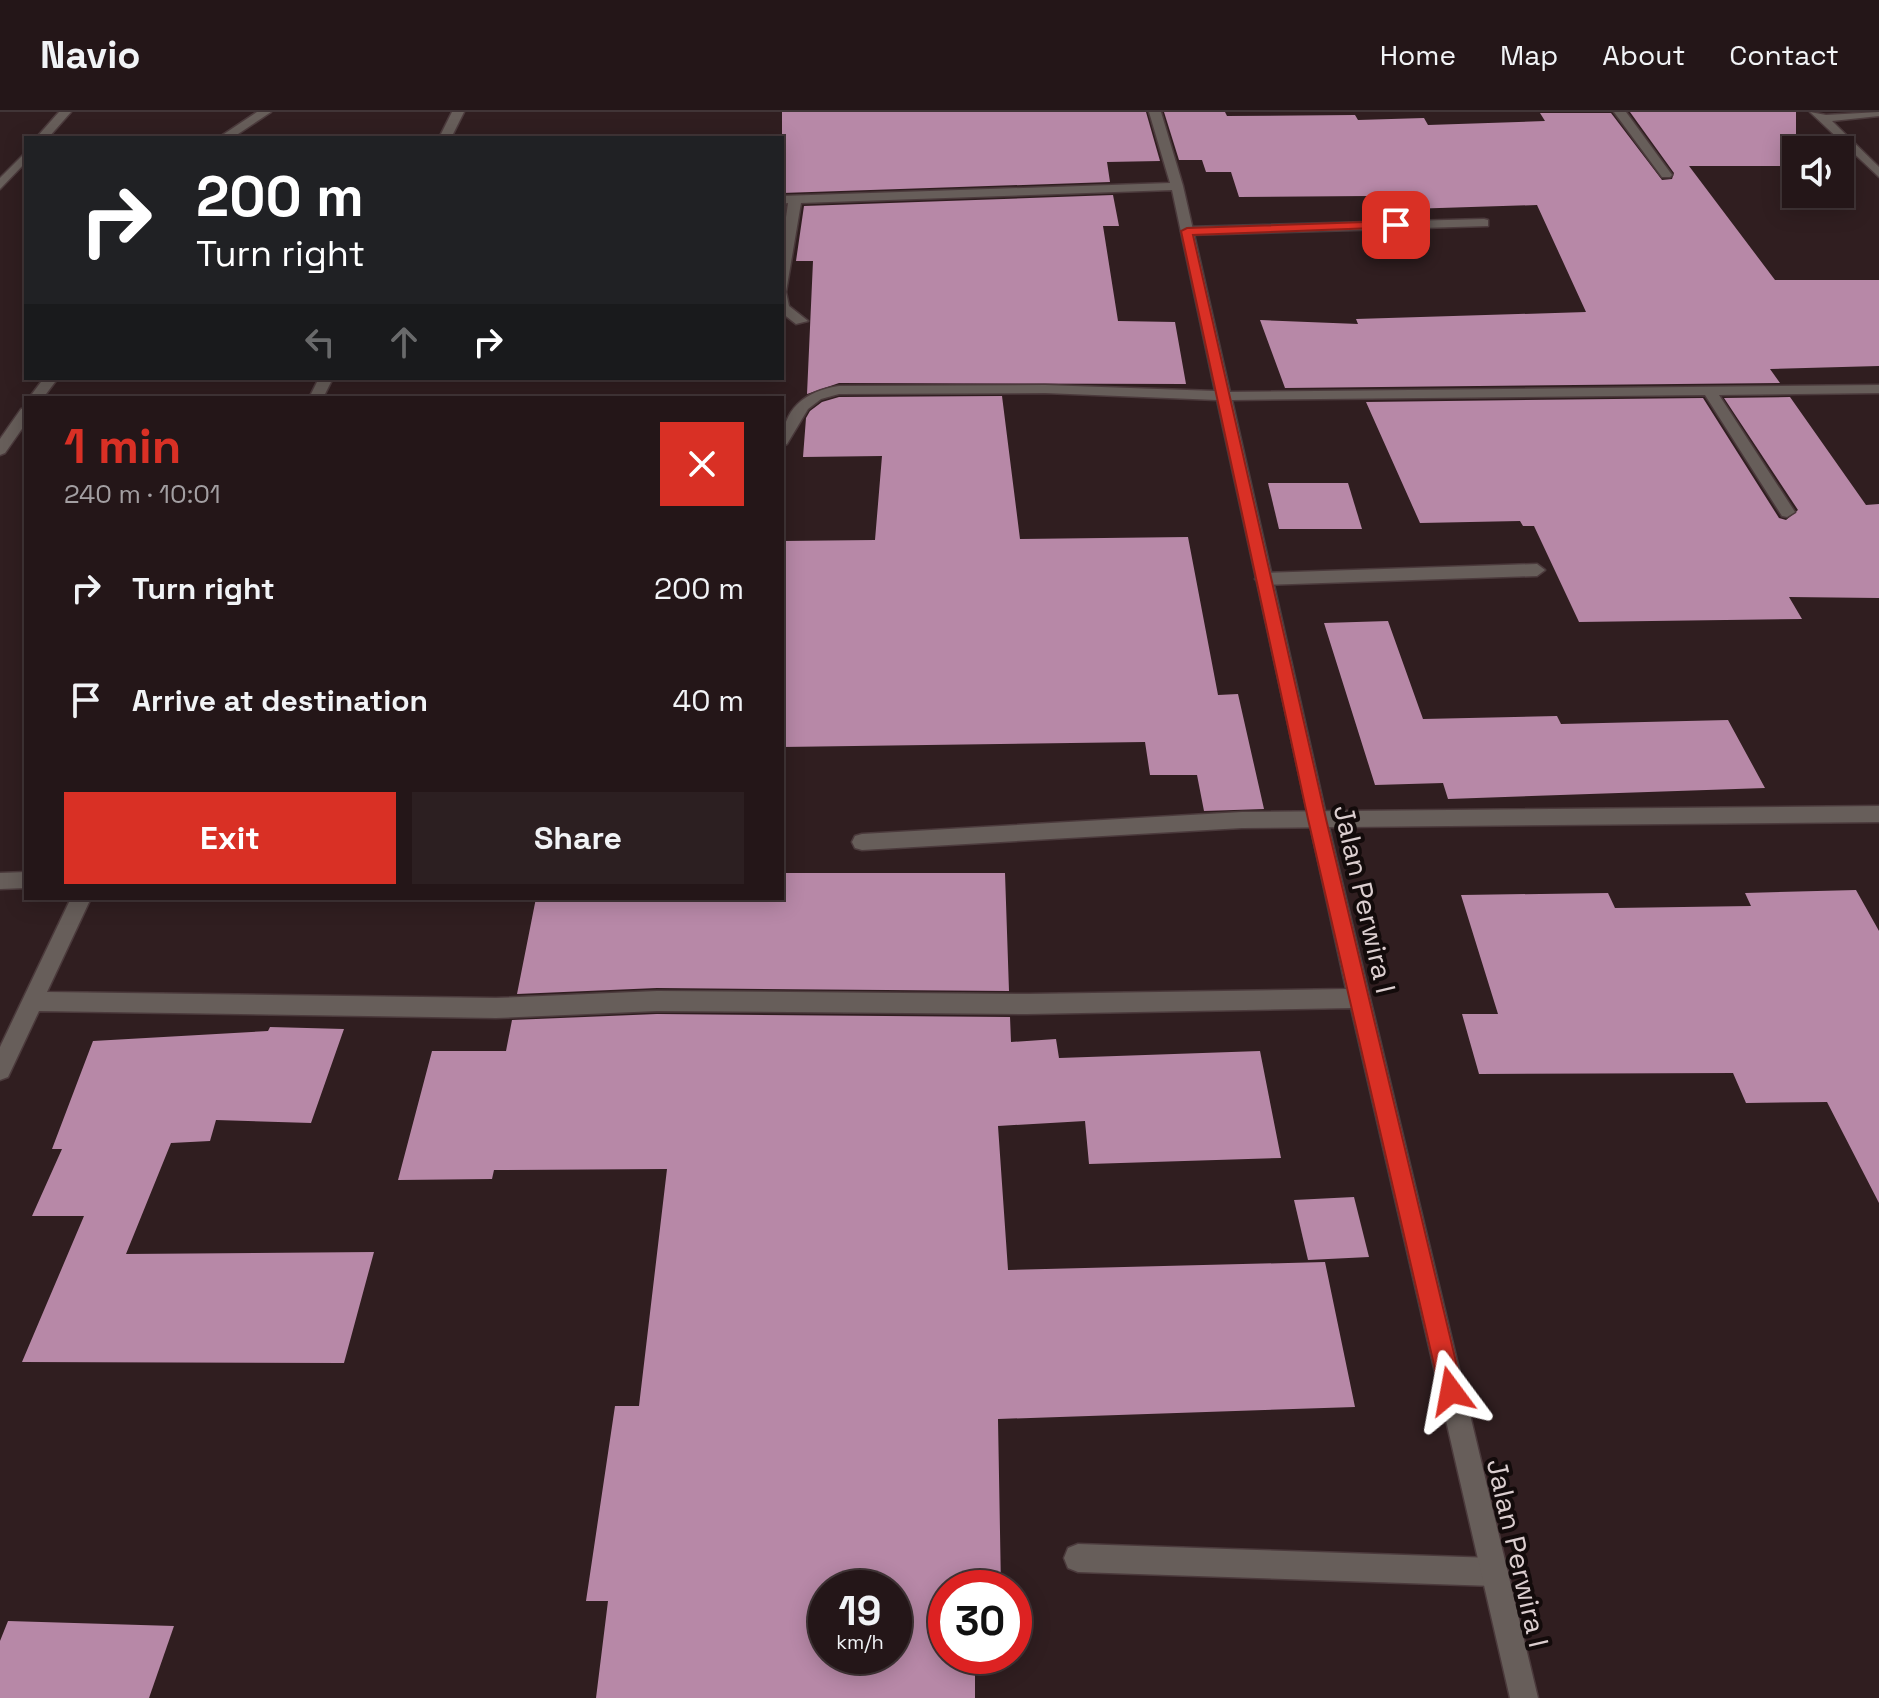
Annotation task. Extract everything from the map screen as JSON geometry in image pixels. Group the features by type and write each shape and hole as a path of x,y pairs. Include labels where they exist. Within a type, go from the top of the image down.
{"street":[{"path":"44,136 65,112"},
{"path":"227,136 265,112"},
{"path":"446,136 458,112"},
{"name":"Jalan Perwira I","path":"1155,112 1177,186 1317,819 1524,1698"},
{"path":"1620,112 1666,175"},
{"path":"1819,116 1879,113"},
{"path":"1819,116 1879,173"},
{"path":"0,185 24,157"},
{"path":"784,259 788,200 1177,186"},
{"path":"1187,231 1484,223"},
{"path":"784,308 801,321"},
{"path":"784,438 806,400 822,392 839,390 1045,389 1222,396 1879,389"},
{"path":"1709,391 1787,512"},
{"path":"0,450 24,415"},
{"path":"1263,579 1537,570"},
{"path":"862,842 1317,819 1879,814"},
{"path":"0,881 24,880"},
{"path":"0,1070 80,900"},
{"path":"32,1001 496,1008 657,1001 1028,1004 1359,998"},
{"path":"1078,1558 1494,1572"}],"building":[{"path":"782,112 1146,112 1160,161 1107,162 1110,182 784,193"},
{"path":"1164,112 1225,112 1227,116 1355,115 1358,120 1424,118 1428,125 1545,121 1540,113 1611,113 1662,180 1672,179 1674,173 1630,112 1796,112 1796,136 1782,136 1782,166 1689,166 1775,280 1879,280 1879,366 1770,369 1780,383 1285,388 1260,320 1358,324 1356,319 1586,312 1537,205 1377,210 1370,196 1239,197 1231,172 1206,172 1202,160 1179,160"},
{"path":"1113,195 1119,226 1103,226 1118,321 1175,322 1186,384 839,383 807,394 813,261 796,261 804,206"},
{"path":"1002,396 1020,539 1188,537 1218,695 1238,694 1264,809 1204,811 1197,775 1150,775 1145,742 784,747 784,541 875,540 882,456 803,457 806,418 810,411 822,402 839,397"},
{"path":"1790,397 1866,505 1879,504 1879,598 1789,597 1802,619 1579,622 1534,526 1523,526 1520,521 1420,523 1366,402 1703,398 1779,518 1786,520 1798,510 1724,398"},
{"path":"1268,483 1348,483 1362,529 1279,529"},
{"path":"1388,621 1423,719 1557,716 1561,724 1728,720 1765,788 1448,799 1443,783 1375,785 1324,623"},
{"path":"784,873 1005,873 1009,991 657,988 517,994 536,900 784,900"},
{"path":"1856,890 1879,931 1879,1203 1827,1102 1746,1103 1733,1073 1479,1074 1462,1014 1498,1014 1461,895 1608,893 1615,908 1751,906 1745,893"},
{"path":"657,1014 1010,1017 1011,1042 1056,1039 1059,1058 1260,1051 1281,1158 1089,1164 1085,1121 998,1126 1008,1270 1325,1262 1355,1407 998,1419 1001,1570 928,1570 928,1674 975,1674 975,1698 596,1698 608,1601 586,1601 615,1406 639,1406 667,1169 494,1170 492,1179 398,1180 432,1051 506,1051 512,1020"},
{"path":"270,1027 344,1029 311,1123 216,1120 210,1141 171,1143 126,1254 374,1252 344,1363 22,1362 84,1216 32,1216 62,1149 52,1149 93,1041 268,1031"},
{"path":"1354,1197 1369,1257 1308,1260 1294,1200"},
{"path":"8,1621 174,1626 149,1698 0,1698 0,1641"}],"route":[{"path":"1396,225 1187,231 1317,819 1451,1391"}]}
